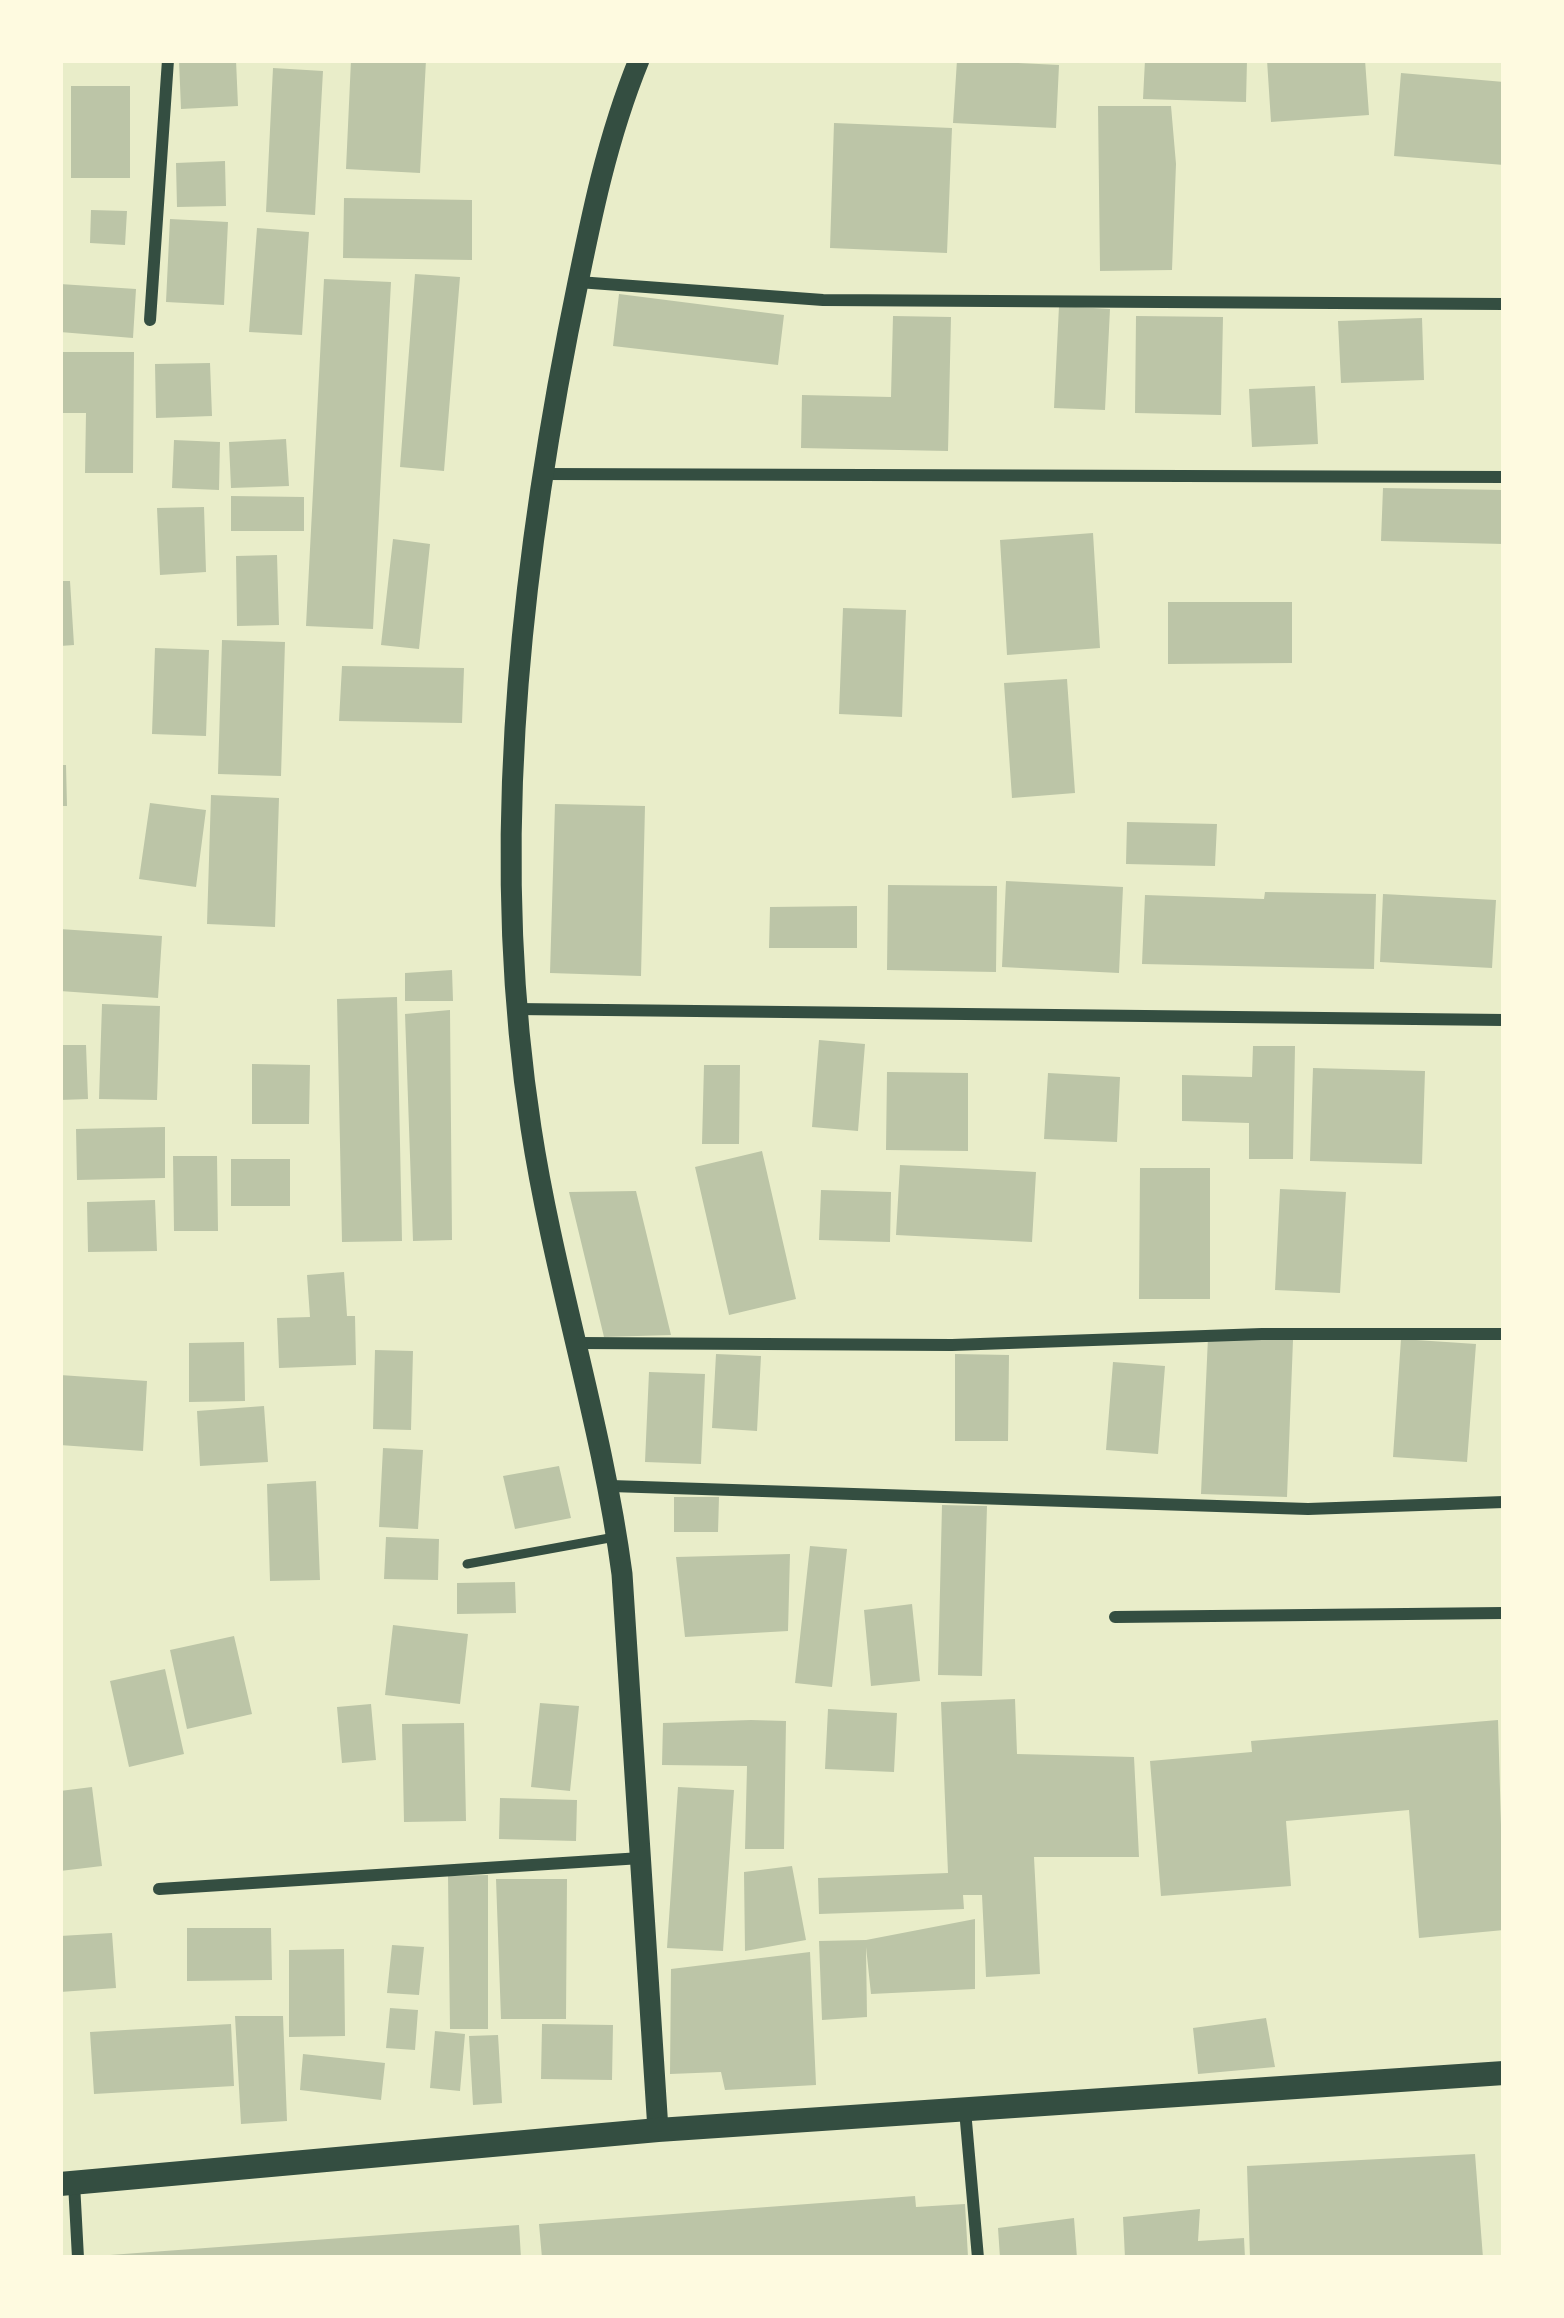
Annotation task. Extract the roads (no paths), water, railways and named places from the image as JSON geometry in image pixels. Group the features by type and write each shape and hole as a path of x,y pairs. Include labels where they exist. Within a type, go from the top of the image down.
{"main road":[{"path":"67,2184 658,2130 1504,2073"}],"street":[{"path":"150,320 168,60"},
{"path":"639,60 605,152 543,474 512,801 509,939 531,1132 611,1486 658,2130"},
{"path":"578,282 824,300 1504,304"},
{"path":"543,474 1504,477"},
{"path":"515,1009 1504,1020"},
{"path":"578,1343 952,1345 1262,1334 1504,1334"},
{"path":"611,1486 1308,1509 1504,1502"},
{"path":"1115,1617 1504,1613"},
{"path":"159,1889 641,1858"},
{"path":"965,2108 978,2258"},
{"path":"67,2184 78,2258"}],"lane":[{"path":"467,1564 617,1537"}]}
